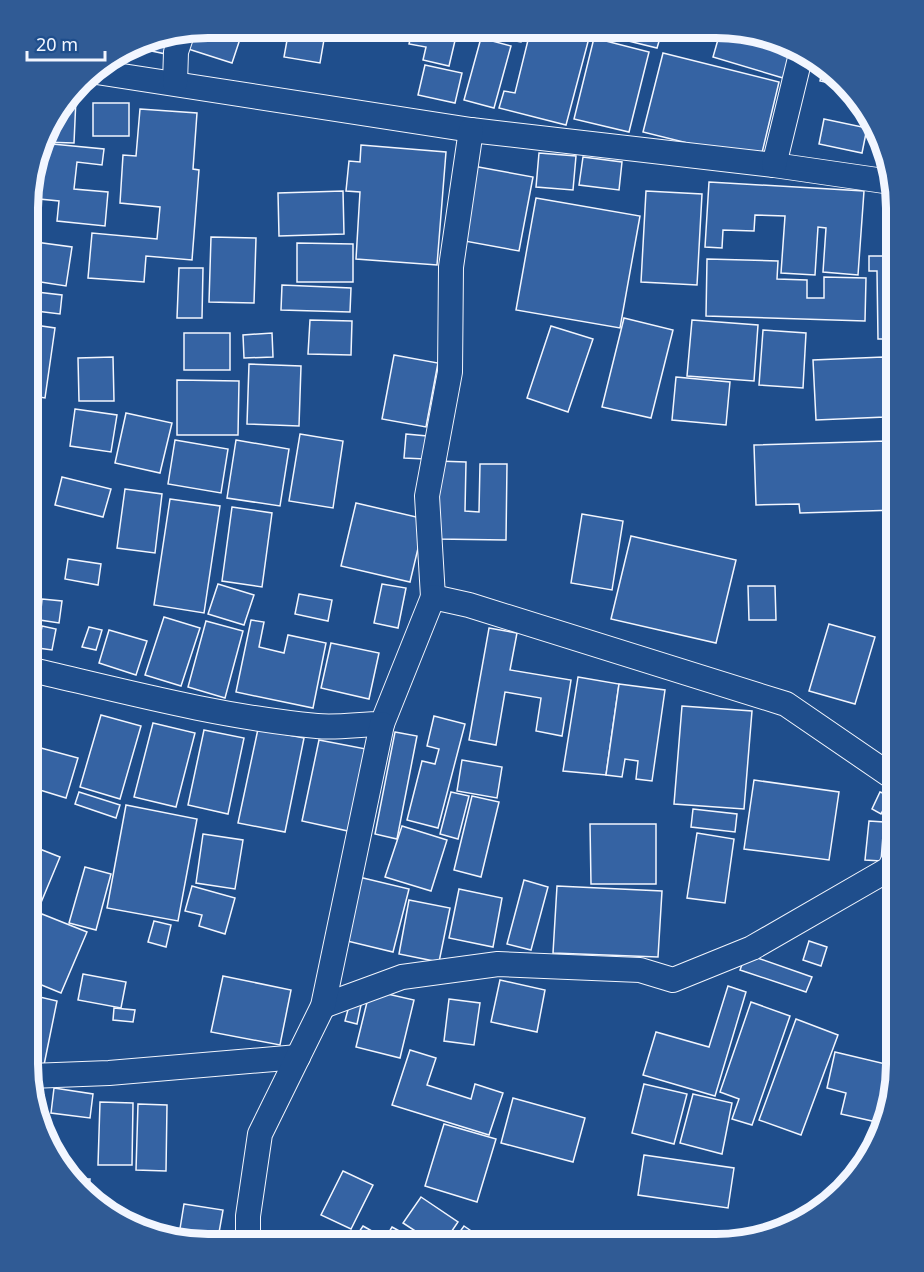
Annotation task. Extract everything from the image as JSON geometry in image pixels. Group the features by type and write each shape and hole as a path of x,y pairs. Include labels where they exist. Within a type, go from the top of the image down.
{"street":[{"path":"174,83 176,52 180,40"},
{"path":"774,165 800,59"},
{"path":"104,73 471,130 774,165 884,181"},
{"path":"248,1234 248,1216 260,1134 323,1006 382,724 433,597 428,496 450,372 452,267 471,130"},
{"path":"433,597 469,605 786,704 886,772"},
{"path":"37,671 162,700 245,716 319,726 382,724"},
{"path":"323,1006 402,977 498,963 640,970 673,980 762,942 886,871"},
{"path":"38,1076 109,1073 298,1057"}],"building":[{"path":"241,37 232,63 182,47 185,39"},
{"path":"288,37 324,37 320,63 284,57"},
{"path":"411,37 456,37 449,66 423,60 426,47 409,44"},
{"path":"493,37 522,37 521,42"},
{"path":"529,37 589,38 566,125 499,108 504,91 515,93"},
{"path":"616,37 660,37 657,48"},
{"path":"719,37 761,43 790,54 783,78 713,57"},
{"path":"481,38 511,46 494,108 464,100"},
{"path":"594,38 649,52 629,132 574,119"},
{"path":"168,42 166,54 144,49"},
{"path":"663,53 779,82 760,161 643,132"},
{"path":"425,65 462,73 455,103 418,95"},
{"path":"822,74 833,84 820,81"},
{"path":"76,100 74,143 50,142 60,122"},
{"path":"93,103 129,103 129,136 93,136"},
{"path":"140,109 197,113 193,169 199,170 192,260 146,256 144,282 88,278 92,233 157,239 160,207 120,203 123,155 136,156"},
{"path":"824,119 867,128 862,153 819,144"},
{"path":"50,144 104,149 102,165 77,162 74,189 108,192 105,226 57,221 59,201 38,199 43,163"},
{"path":"361,145 446,152 437,265 356,259 360,192 346,191 349,161 360,162"},
{"path":"539,153 576,156 573,190 536,187"},
{"path":"583,157 622,162 619,190 579,185"},
{"path":"473,166 533,177 519,251 459,240"},
{"path":"709,182 864,191 858,275 823,272 826,228 818,227 815,275 781,273 785,216 755,215 754,231 723,230 722,248 705,247"},
{"path":"343,191 344,234 279,236 278,193"},
{"path":"646,191 702,194 697,285 641,282"},
{"path":"536,198 640,216 620,328 516,310"},
{"path":"211,237 256,238 254,303 209,302"},
{"path":"37,242 72,247 66,286 37,281"},
{"path":"297,243 353,244 353,282 297,282"},
{"path":"869,256 886,256 886,339 878,339 877,271 869,271"},
{"path":"707,259 778,261 777,279 807,280 807,298 824,298 824,277 866,278 865,321 706,316"},
{"path":"179,268 203,268 202,318 177,318"},
{"path":"282,285 351,288 350,312 281,310"},
{"path":"37,292 62,295 60,314 37,311"},
{"path":"624,318 673,330 651,418 602,407"},
{"path":"310,320 352,321 351,355 308,354"},
{"path":"692,320 758,325 754,381 687,376"},
{"path":"37,325 55,328 45,398 37,397"},
{"path":"551,326 593,339 568,412 527,398"},
{"path":"763,330 806,333 803,388 759,385"},
{"path":"184,333 230,333 230,370 184,370"},
{"path":"272,333 273,357 244,358 243,335"},
{"path":"394,355 438,363 426,427 382,419"},
{"path":"113,357 114,401 79,401 78,358"},
{"path":"883,357 885,417 816,420 813,360"},
{"path":"249,364 301,366 299,426 247,424"},
{"path":"676,377 730,382 726,425 672,420"},
{"path":"177,380 239,381 238,435 177,435"},
{"path":"75,409 117,415 111,452 70,446"},
{"path":"126,413 172,423 160,473 115,463"},
{"path":"300,434 343,441 333,508 289,501"},
{"path":"406,434 427,436 425,459 404,458"},
{"path":"175,440 228,449 221,493 168,484"},
{"path":"236,440 289,449 280,506 227,498"},
{"path":"886,441 886,510 800,513 799,504 756,505 754,445"},
{"path":"437,461 466,462 465,511 479,512 480,464 507,464 506,540 436,539"},
{"path":"62,477 111,489 103,517 55,505"},
{"path":"125,489 162,494 155,553 117,548"},
{"path":"170,499 220,506 204,613 154,605"},
{"path":"356,503 425,519 410,582 341,566"},
{"path":"232,507 272,513 262,587 222,581"},
{"path":"582,514 623,521 612,590 571,583"},
{"path":"631,536 736,560 716,643 611,619"},
{"path":"68,559 101,564 98,585 65,579"},
{"path":"37,572 41,573 37,596"},
{"path":"218,584 254,595 244,625 208,614"},
{"path":"382,584 406,588 398,628 374,623"},
{"path":"748,586 775,586 776,620 749,620"},
{"path":"299,594 332,600 328,621 295,614"},
{"path":"42,599 62,601 59,623 40,620"},
{"path":"164,617 200,628 181,686 145,675"},
{"path":"251,620 264,622 259,647 284,653 288,635 326,643 313,708 236,692"},
{"path":"206,621 243,631 225,698 188,687"},
{"path":"829,624 875,637 855,704 809,691"},
{"path":"42,626 56,629 52,650 38,648"},
{"path":"89,627 102,630 96,650 82,647"},
{"path":"489,628 517,633 510,670 571,680 562,736 536,731 541,698 505,692 496,745 469,740"},
{"path":"109,630 147,641 136,675 99,663"},
{"path":"331,643 379,653 369,699 321,688"},
{"path":"578,677 619,684 606,775 563,771"},
{"path":"619,684 665,690 652,781 636,779 638,761 625,759 622,777 606,775"},
{"path":"682,706 752,711 744,809 674,804"},
{"path":"101,715 141,726 120,799 80,787"},
{"path":"434,716 465,724 438,828 407,820 422,761 435,764 439,749 427,746"},
{"path":"153,723 195,733 176,807 134,797"},
{"path":"258,729 304,738 285,832 238,823"},
{"path":"204,730 244,738 228,814 188,805"},
{"path":"395,732 417,736 397,839 375,834"},
{"path":"319,740 366,749 348,831 302,821"},
{"path":"41,748 78,758 66,798 37,789 37,762"},
{"path":"462,760 502,767 497,798 457,791"},
{"path":"754,780 839,792 829,860 744,849"},
{"path":"79,792 120,805 116,818 75,804"},
{"path":"451,792 469,796 458,839 440,834"},
{"path":"880,792 886,794 886,804 881,814 872,809"},
{"path":"472,796 499,802 481,877 454,870"},
{"path":"126,805 197,819 178,921 107,908"},
{"path":"693,809 737,814 735,832 691,827"},
{"path":"869,821 884,822 881,861 865,860"},
{"path":"590,824 656,824 656,884 591,884"},
{"path":"402,826 447,840 431,891 385,877"},
{"path":"697,833 734,839 725,903 687,898"},
{"path":"203,834 243,840 235,889 196,883"},
{"path":"37,848 60,857 40,905 37,904"},
{"path":"85,867 111,874 96,930 69,923"},
{"path":"359,877 409,889 393,952 343,940"},
{"path":"524,880 548,887 531,950 507,944"},
{"path":"192,886 235,898 225,934 199,926 202,915 185,911"},
{"path":"557,886 662,891 658,957 553,953"},
{"path":"459,889 502,898 493,947 449,938"},
{"path":"409,900 450,908 439,962 399,954"},
{"path":"42,914 87,932 61,993 37,983 37,925"},
{"path":"154,921 171,925 166,947 148,942"},
{"path":"809,941 827,947 821,966 803,960"},
{"path":"746,954 812,977 806,992 740,970"},
{"path":"83,974 126,982 121,1008 78,1000"},
{"path":"223,976 291,990 280,1045 211,1032"},
{"path":"500,980 545,990 537,1032 491,1022"},
{"path":"728,986 746,992 715,1096 643,1075 656,1032 709,1047"},
{"path":"370,990 414,1000 400,1058 356,1047"},
{"path":"37,996 57,1001 44,1065 37,1063"},
{"path":"449,999 480,1003 474,1045 444,1041"},
{"path":"350,1002 361,1005 357,1024 345,1021"},
{"path":"751,1002 790,1016 752,1125 732,1119 739,1099 720,1092"},
{"path":"114,1008 135,1010 133,1022 113,1020"},
{"path":"796,1019 838,1035 801,1135 759,1120"},
{"path":"410,1050 436,1058 427,1085 471,1099 475,1084 503,1093 489,1135 392,1105"},
{"path":"835,1052 886,1064 883,1098 876,1122 841,1114 846,1093 827,1088"},
{"path":"644,1084 687,1094 674,1144 632,1133"},
{"path":"54,1088 93,1094 90,1118 51,1113"},
{"path":"693,1094 732,1103 722,1154 680,1143"},
{"path":"40,1095 44,1095 44,1110"},
{"path":"513,1098 585,1118 573,1162 501,1143"},
{"path":"100,1102 133,1103 132,1165 98,1165"},
{"path":"138,1104 167,1105 166,1171 136,1170"},
{"path":"444,1124 496,1139 477,1202 425,1186"},
{"path":"644,1155 734,1168 728,1208 638,1195"},
{"path":"343,1171 373,1185 351,1229 321,1215"},
{"path":"82,1179 90,1179 90,1186"},
{"path":"421,1197 458,1222 450,1234 420,1234 403,1223"},
{"path":"184,1204 223,1210 219,1234 179,1232"},
{"path":"363,1226 377,1234 358,1234"},
{"path":"464,1226 476,1234 458,1234"},
{"path":"392,1227 405,1234 388,1234"}]}
